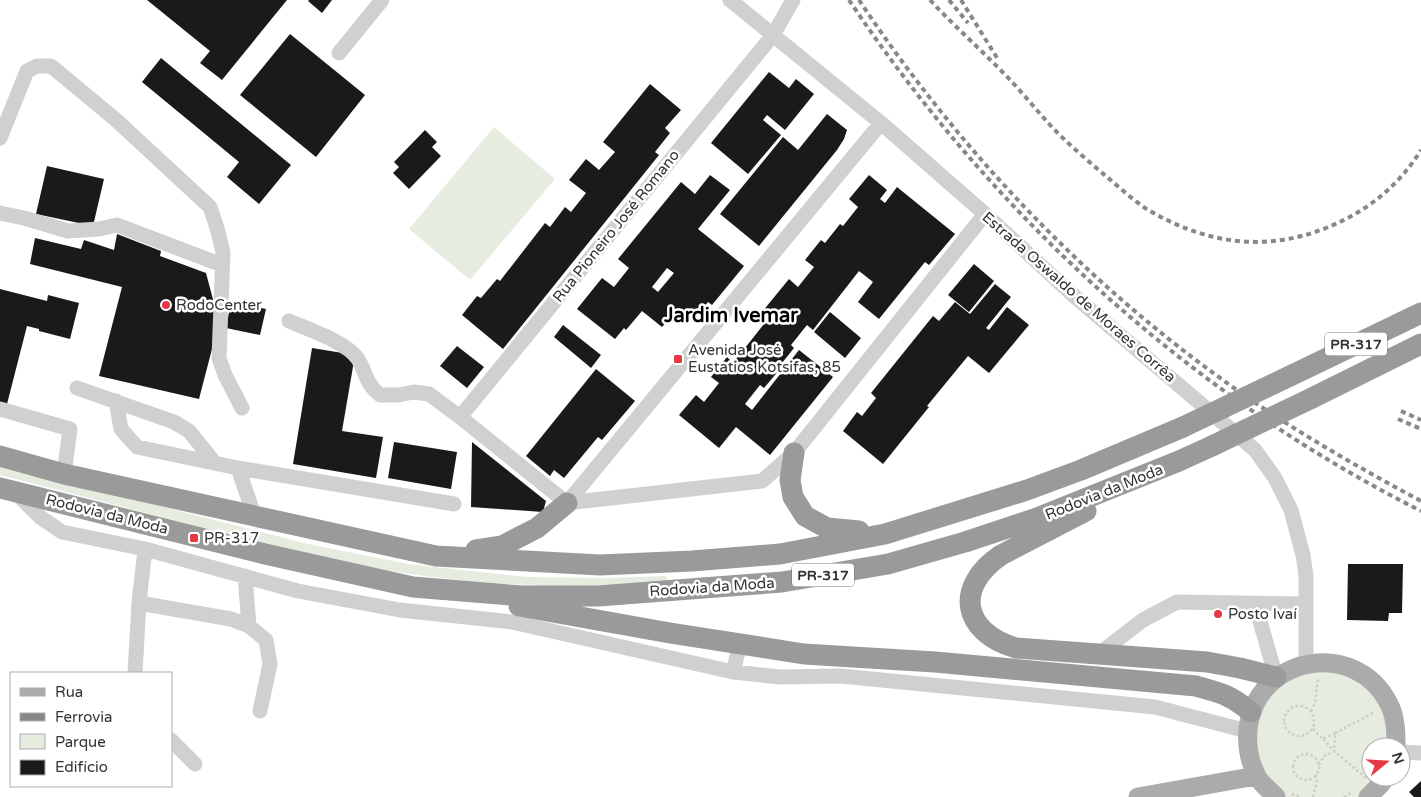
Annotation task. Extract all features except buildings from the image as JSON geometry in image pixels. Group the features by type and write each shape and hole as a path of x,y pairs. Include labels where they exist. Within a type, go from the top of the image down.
{"highway":[{"name":"Rodovia da Moda","path":"0,456 64,474 436,556 600,565 692,561 780,554 884,534 1027,490 1082,470 1183,427 1421,313"},
{"name":"Rodovia da Moda","path":"7,489 265,554 413,587 521,596 598,596 782,582 888,564 965,542 1037,518 1179,461 1421,344"},
{"path":"794,453 790,480 793,497 805,516 827,528 884,534"},
{"path":"1179,461 989,563 975,579 971,595 972,614 978,624 993,639 1016,648 1207,662 1276,677"},
{"path":"436,556 502,546 537,528 567,503"},
{"path":"413,587 804,654 935,662 1196,686 1218,691 1233,698 1249,722"}],"main road":[{"path":"1276,797 1256,776 1248,751 1249,722 1258,698 1266,687 1276,677 1290,669 1313,668 1330,663 1354,669 1376,685 1389,703 1396,727 1396,737"},
{"path":"1138,797 1256,776"}],"street":[{"path":"339,53 382,0"},
{"name":"Estrada Oswaldo de Moraes Corrêa","path":"730,0 881,123 985,214 1073,295 1255,450 1275,478 1291,510 1304,555 1306,576 1305,604 1313,668"},
{"name":"Rua Pioneiro José Romano","path":"460,417 773,35 793,0"},
{"path":"0,138 27,71 37,66 51,66 116,120 210,207 218,228 223,252 219,358 225,375 242,408"},
{"path":"567,503 881,123"},
{"path":"0,213 68,231 117,226 222,265"},
{"path":"289,321 337,342 357,357 371,388 380,395 398,395 414,392 430,394 567,503 762,481 794,453 985,214"},
{"path":"77,388 174,422 189,431 214,462"},
{"path":"116,401 121,429 137,447 238,468 454,504"},
{"path":"0,409 70,430 64,474"},
{"path":"238,468 254,515"},
{"path":"7,489 40,517 62,532 145,549 298,591 400,610 512,622 733,672 780,677 842,676 1155,707 1249,722"},
{"path":"135,672 139,603 145,549"},
{"path":"245,576 249,626"},
{"path":"1100,653 1143,620 1178,602 1305,604"},
{"path":"139,603 231,619 249,626 266,640 270,664 260,711"},
{"path":"1255,604 1276,677"},
{"path":"733,672 740,644"},
{"path":"172,741 195,764"}],"path":[{"path":"1311,711 1315,703 1313,668"},
{"path":"1297,705 1311,711 1314,720 1313,728 1305,735 1295,735 1286,729 1284,719 1288,710 1297,705"},
{"path":"1322,739 1378,711"},
{"path":"1313,728 1373,789"},
{"path":"1334,751 1335,733"},
{"path":"1312,797 1319,765 1324,756 1334,751"},
{"path":"1316,775 1309,780 1300,778 1294,772 1294,764 1299,756 1307,754 1315,758 1319,765"}],"green space":[{"path":"494,127 555,179 470,280 409,229"},
{"path":"0,465 308,544 408,564 527,577 608,578 667,576 667,584 579,587 521,585 462,580 376,569 264,544 0,475"},
{"path":"1306,664 1376,685 1393,737 1361,737 1361,787 1377,787 1368,797 1276,797 1248,751 1251,712"}],"railway":[{"path":"849,0 905,79 966,154 1032,225 1102,292 1176,355 1254,412 1336,464 1421,511"},
{"path":"859,0 896,53 977,155 1021,203 1115,294 1164,336 1265,410 1342,457 1421,501"},
{"path":"930,0 1018,88 1058,133 1126,193 1145,208 1167,220 1211,236 1234,241 1279,240 1303,236 1341,222 1380,197 1402,176 1421,150"},
{"path":"949,0 968,23"},
{"path":"961,0 999,61"},
{"path":"1401,411 1421,420"},
{"path":"1398,419 1421,429"}],"place":[{"name":"RodoCenter","path":"166,305"},
{"name":"Avenida José Eustatios Kotsifas, 85","path":"678,359"},
{"name":"PR-317","path":"194,538"},
{"name":"Posto Ivaí","path":"1218,614"}],"district":[{"name":"Jardim Ivemar","path":"731,316"}]}
